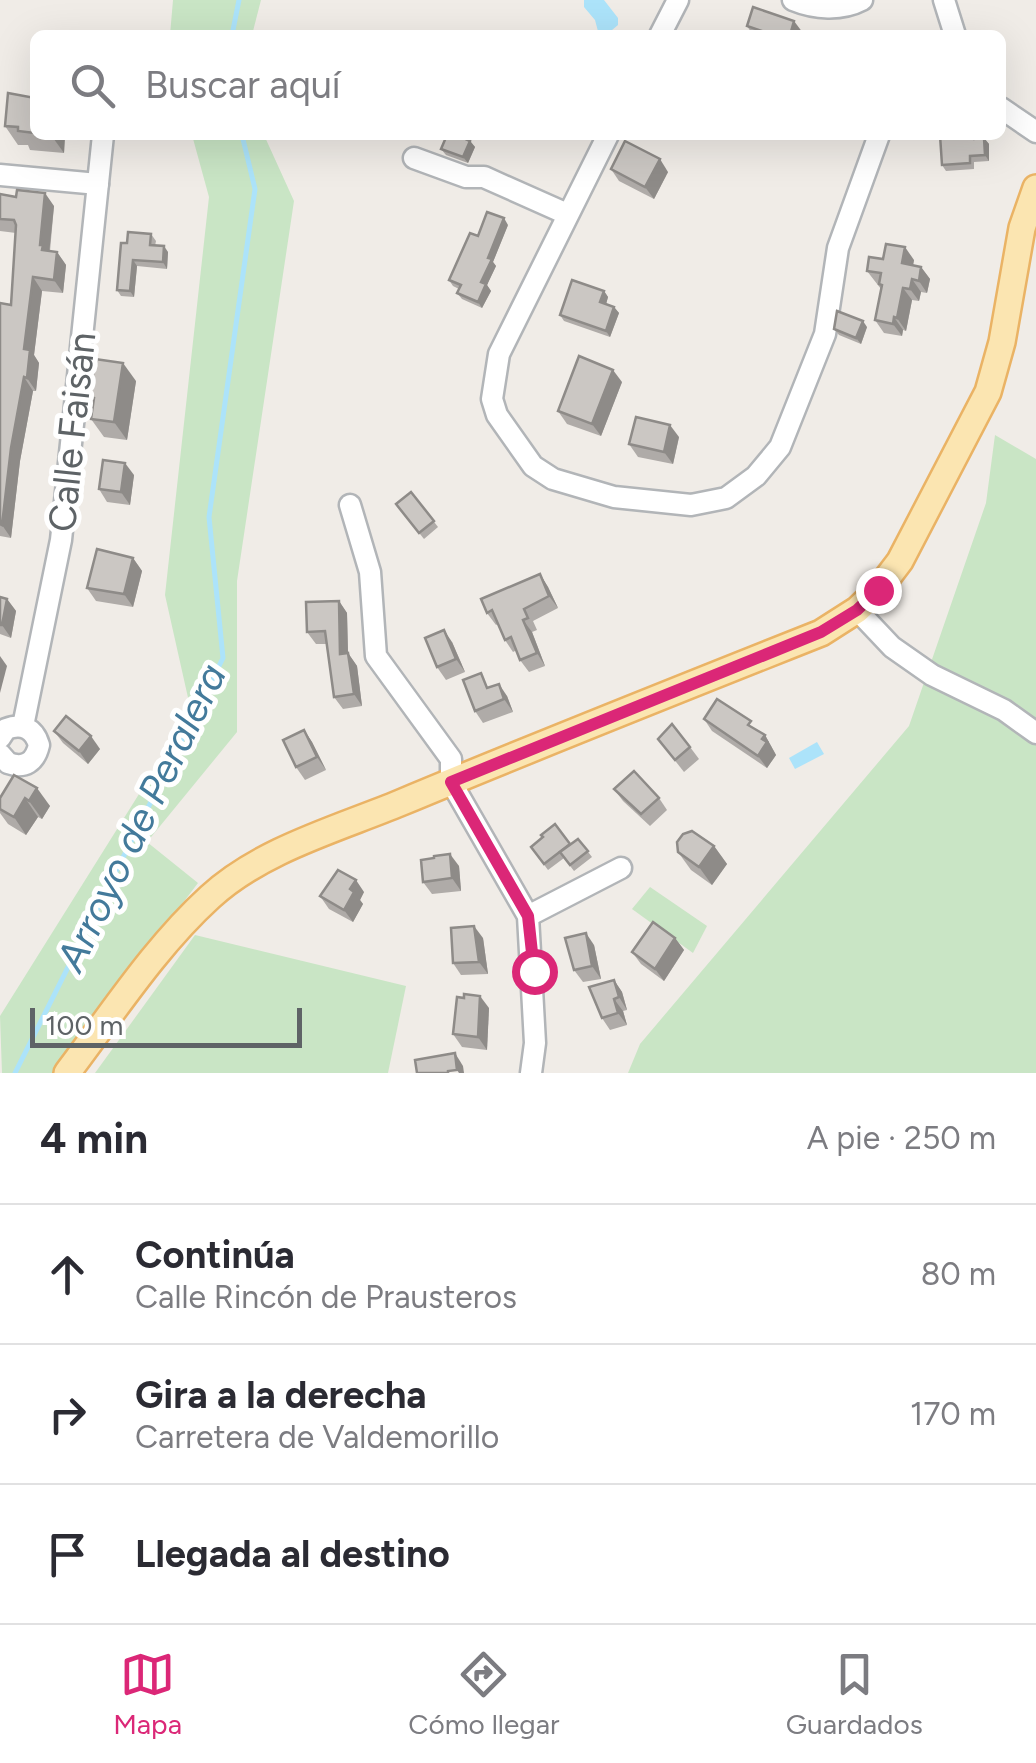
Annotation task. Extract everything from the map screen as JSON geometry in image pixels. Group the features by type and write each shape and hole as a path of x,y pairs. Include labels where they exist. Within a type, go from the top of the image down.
{"main road":[{"path":"67,1073 157,954 210,896 242,873 287,850 821,632 857,610 900,561 988,392 1002,342 1022,228 1036,188"}],"street":[{"path":"663,30 678,0"},
{"path":"793,0 827,8 862,0"},
{"path":"944,0 953,30"},
{"path":"1006,111 1036,132"},
{"name":"Calle Faisán","path":"3,764 25,765 37,753 36,737 23,726 61,540 102,140"},
{"path":"605,140 500,354 492,398 498,415 534,466 553,479 614,497 690,505 726,498 756,476 780,447 825,334 838,248 877,140"},
{"path":"414,158 466,177 484,176 567,214"},
{"path":"0,175 98,184"},
{"path":"350,505 370,572 376,656 451,760 451,782 528,916 535,1044 531,1073"},
{"path":"857,610 892,647 932,675 1004,710 1036,734"},
{"path":"0,736 6,730 23,726"},
{"path":"528,916 620,868"}],"green space":[{"path":"173,0 261,0 253,30 170,30"},
{"path":"193,140 266,140 294,201 237,581 237,732 147,842 198,883 53,1073 2,1073 0,1016 191,711 165,595 209,197"},
{"path":"995,435 1036,459 1036,1073 628,1073 640,1044 909,726 986,503"},
{"path":"650,887 707,926 693,953 632,909"},
{"path":"195,935 406,986 388,1073 95,1073"}],"water":[{"path":"584,0 604,0 618,18 618,25 612,30 598,30"},
{"path":"817,742 824,754 795,769 789,758"}],"building":[{"path":"753,7 794,21 791,30 747,26"},
{"path":"8,93 30,97 30,132 5,126"},
{"path":"445,140 470,141 463,157 441,149"},
{"path":"940,140 984,140 985,155 970,156 970,163 942,165"},
{"path":"625,141 660,159 645,187 611,169"},
{"path":"17,190 45,193 40,245 42,250 57,252 54,280 33,277 24,349 30,350 27,378 24,377 11,448 2,525 0,303 11,305 16,225 14,220 0,219 0,194 16,197"},
{"path":"487,212 504,218 488,258 492,259 481,282 486,284 478,302 457,293 461,285 449,280 470,233 478,236"},
{"path":"128,232 151,234 150,245 164,246 163,262 133,260 130,291 117,290 121,243 127,243"},
{"path":"886,244 905,247 902,263 921,267 919,281 912,279 910,289 903,288 893,324 875,320 881,273 867,271 869,257 883,259"},
{"path":"572,280 604,291 600,302 614,307 606,331 560,315"},
{"path":"837,311 863,321 856,338 834,329"},
{"path":"579,356 613,370 592,424 558,411"},
{"path":"95,359 123,363 114,422 91,419"},
{"path":"636,417 670,425 664,452 629,444"},
{"path":"103,460 125,463 121,492 99,489"},
{"path":"411,492 434,521 419,533 396,504"},
{"path":"97,549 133,558 124,594 87,588"},
{"path":"540,574 549,596 524,609 528,618 523,620 537,653 520,660 511,637 505,640 492,610 487,613 481,599"},
{"path":"0,597 7,599 2,625 0,625"},
{"path":"339,601 340,654 348,653 354,694 334,697 325,631 307,632 306,602"},
{"path":"444,630 456,659 437,667 425,638"},
{"path":"481,673 487,688 499,684 504,699 475,711 463,680"},
{"path":"717,699 765,735 762,739 767,742 758,756 704,719"},
{"path":"66,716 91,736 79,751 54,731"},
{"path":"672,724 690,747 675,760 658,739"},
{"path":"304,730 317,757 296,767 283,740"},
{"path":"634,771 659,798 641,814 614,789"},
{"path":"14,775 37,788 29,801 25,798 14,817 0,809 0,798"},
{"path":"555,824 570,844 544,864 531,847"},
{"path":"692,831 714,846 699,867 678,852 677,842"},
{"path":"578,839 588,851 570,865 560,852"},
{"path":"450,854 452,878 423,882 421,860"},
{"path":"338,870 356,880 344,910 320,896"},
{"path":"653,922 675,938 655,969 632,952"},
{"path":"474,926 479,962 453,963 451,928"},
{"path":"586,933 592,966 574,970 565,938"},
{"path":"614,980 618,1013 602,1018 589,987"},
{"path":"464,994 480,996 478,1037 453,1034 457,997 464,998"},
{"path":"455,1053 457,1070 417,1073 415,1060"}],"waterway":[{"name":"Arroyo de Peralera","path":"233,30 239,0"},
{"name":"Arroyo de Peralera","path":"15,1073 223,658 209,517 255,189 243,140"}],"route":[{"path":"534,971 528,916 451,782 821,632 857,610 878,590"}]}
